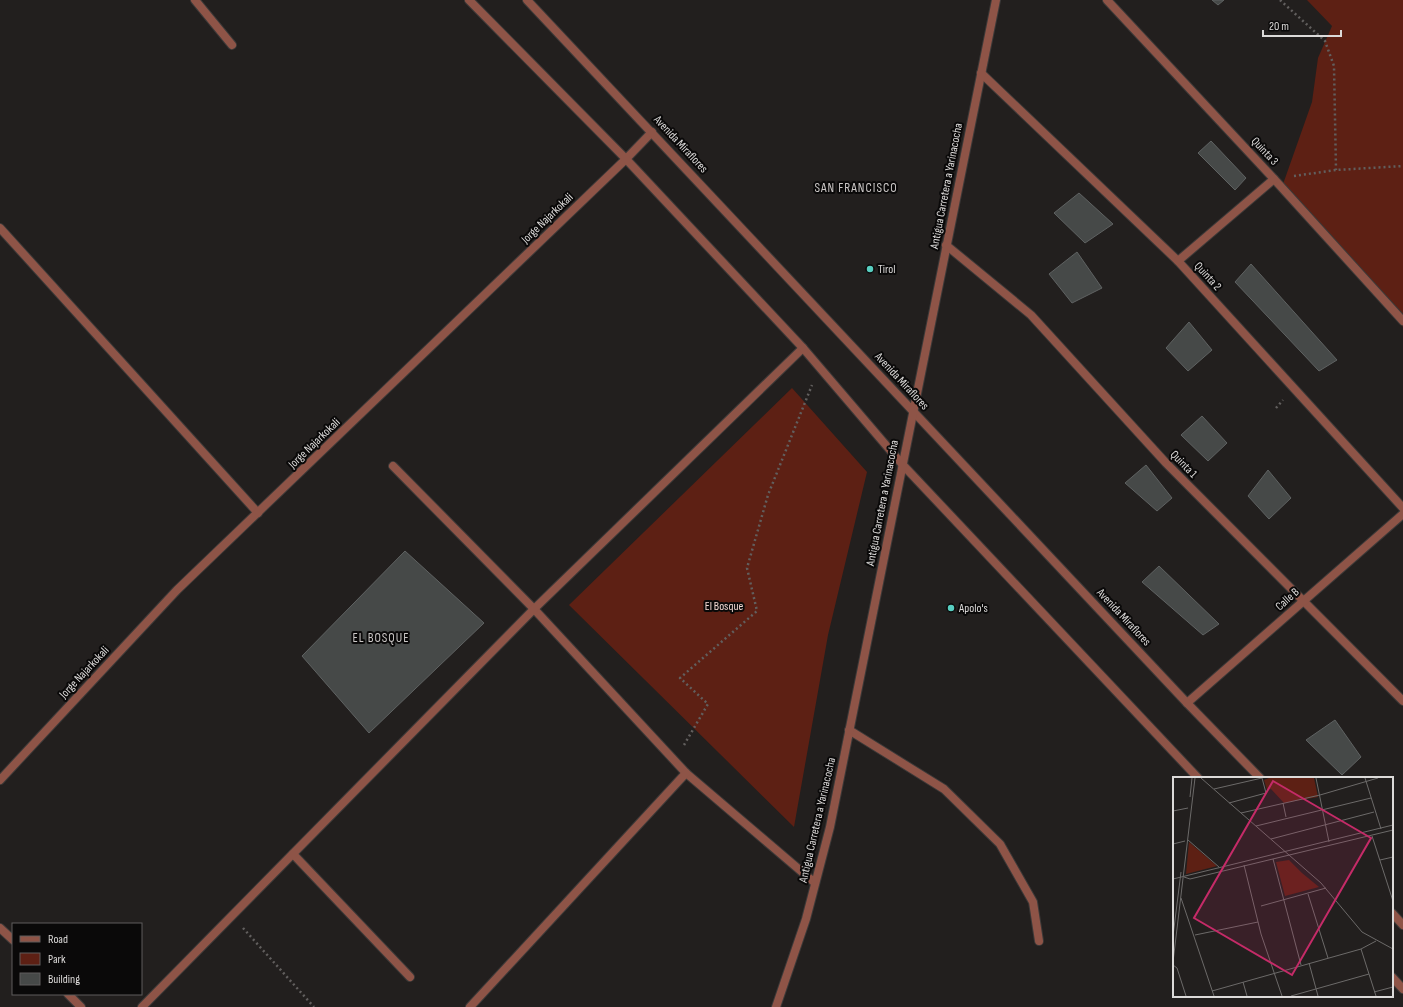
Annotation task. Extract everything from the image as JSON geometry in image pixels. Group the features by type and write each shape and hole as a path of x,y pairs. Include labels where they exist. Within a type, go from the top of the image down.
{"street":[{"path":"195,0 232,45"},
{"path":"469,0 626,159 820,366 902,464 1197,777"},
{"name":"Avenida Miraflores","path":"527,0 913,409 1187,703 1259,777"},
{"name":"Antigua Carretera a Yarinacocha","path":"776,1007 806,919 830,827 996,0"},
{"name":"Quinta 3","path":"1107,0 1274,179 1403,321"},
{"name":"Quinta 2","path":"981,73 1178,261 1403,508"},
{"name":"Jorge Najarkokali","path":"0,780 177,590 626,159 652,132"},
{"path":"1178,261 1274,179"},
{"path":"0,228 258,513"},
{"name":"Quinta 1","path":"946,245 1031,315 1166,463 1403,701"},
{"path":"142,1007 534,609 803,348"},
{"path":"393,466 534,609 686,773 815,883"},
{"name":"Calle B","path":"1187,703 1403,514"},
{"path":"849,730 944,789 1000,844 1033,902 1039,941"},
{"path":"470,1007 686,773"},
{"path":"293,854 410,977"},
{"path":"1393,914 1403,925"},
{"path":"0,928 12,939"},
{"path":"1393,978 1403,989"},
{"path":"69,995 81,1007"}],"path":[{"path":"1280,0 1325,41 1334,66 1336,170"},
{"path":"1274,179 1336,170 1403,166"},
{"path":"675,761 708,704 680,678 758,611 747,568 768,495 820,366"},
{"path":"232,916 314,1007"}],"green space":[{"path":"1307,0 1403,0 1403,327 1282,187 1312,102 1318,58 1332,26"},
{"name":"El Bosque","path":"792,388 867,472 828,635 794,827 569,605"}],"building":[{"path":"1212,0 1224,0 1218,5"},
{"path":"1211,141 1246,178 1235,190 1198,153"},
{"path":"1079,193 1113,224 1085,243 1054,213"},
{"path":"1077,252 1102,288 1072,303 1049,274"},
{"path":"1251,264 1337,360 1319,371 1235,282"},
{"path":"1189,322 1212,350 1188,371 1166,348"},
{"path":"1202,416 1227,443 1208,461 1181,435"},
{"path":"1146,465 1172,498 1157,511 1125,483"},
{"path":"1268,470 1291,498 1269,519 1248,496"},
{"path":"405,551 484,623 369,733 302,656"},
{"path":"1159,566 1219,624 1203,635 1142,582"},
{"path":"1335,720 1361,757 1342,775 1306,740"}],"place":[{"name":"Tirol","path":"870,269"},
{"name":"Apolo's","path":"951,608"}],"district":[{"name":"SAN FRANCISCO","path":"856,187"},
{"name":"EL BOSQUE","path":"381,637"}]}
